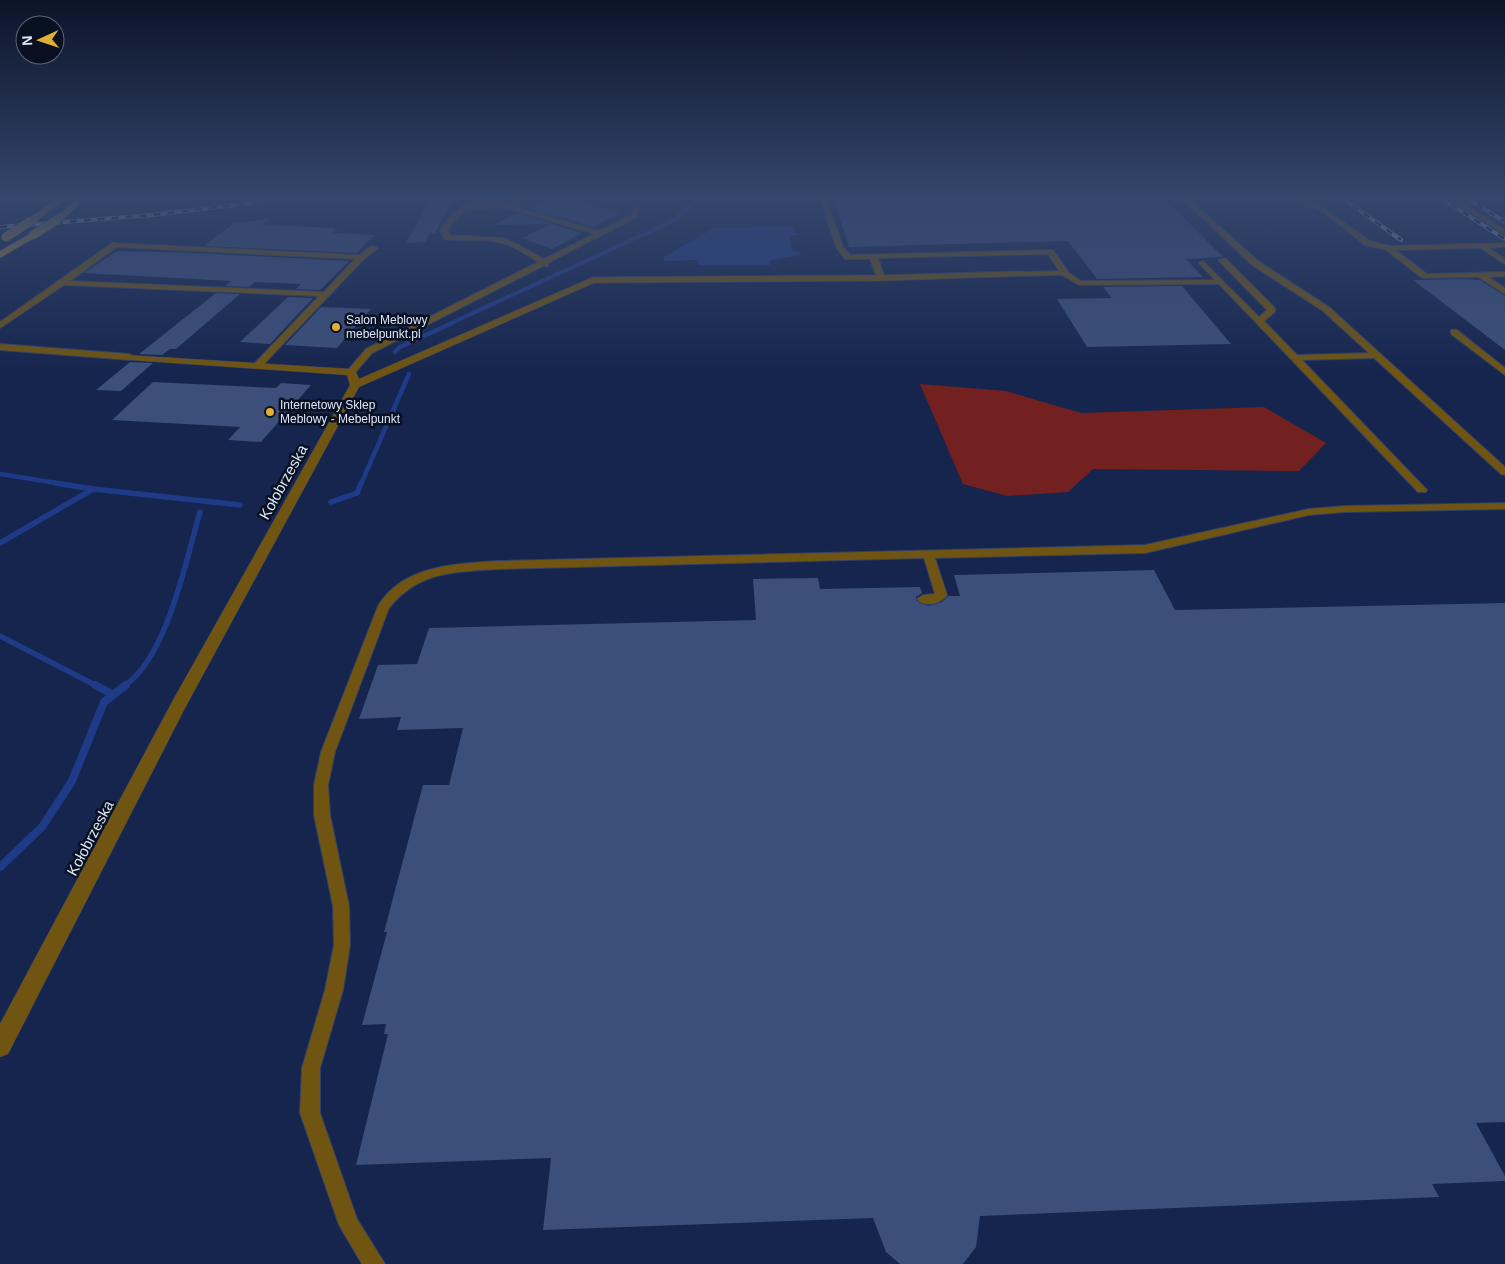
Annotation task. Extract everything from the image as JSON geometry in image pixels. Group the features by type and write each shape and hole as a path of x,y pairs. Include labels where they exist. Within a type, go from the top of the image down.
{"street":[{"path":"130,357 257,366 353,378 593,280 880,278 1023,274"},
{"name":"Kołobrzeska","path":"0,1046 353,378"}],"lane":[{"path":"0,326 101,256"},
{"path":"257,366 362,256"},
{"path":"534,256 544,264"},
{"path":"353,378 369,351 410,328 559,256"},
{"path":"847,256 873,256 880,278"},
{"path":"1053,256 1065,273 1079,283 1089,285 1221,282"},
{"path":"1246,256 1326,309 1505,472"},
{"path":"1399,256 1425,276 1505,274"},
{"path":"1222,260 1272,310 1258,320"},
{"path":"1203,262 1422,490"},
{"path":"1023,274 1065,273"},
{"path":"1480,275 1505,292"},
{"path":"62,283 325,294"},
{"path":"1454,332 1505,372"},
{"path":"0,347 130,357"},
{"path":"1294,358 1377,355"},
{"path":"374,1264 349,1225 310,1113 311,1068 334,990 342,945 341,906 322,815 321,785 335,733 384,606 394,592 408,581 426,574 498,565 1145,549 1309,512 1345,509 1505,506"},
{"path":"924,599 937,599 941,595 928,554"}],"shaded area":[{"path":"920,384 1006,391 1081,413 1264,407 1326,443 1299,471 1093,469 1068,492 1007,496 963,484"}],"water":[{"path":"795,256 771,260 770,265 699,265 698,260 664,261 664,257"}],"building":[{"path":"110,256 252,256 349,261 320,290 296,289 301,284 255,282 249,287 225,286 231,281 84,273"},
{"path":"1079,256 1223,257 1186,259 1203,277 1097,279"},
{"path":"1413,280 1480,280 1505,296 1505,350"},
{"path":"1182,286 1231,344 1087,347 1057,299 1112,298 1103,287"},
{"path":"216,293 240,294 176,349 170,349 162,355 139,354"},
{"path":"288,297 313,298 270,344 240,342"},
{"name":"Salon Meblowy mebelpunkt.pl","path":"321,307 371,309 337,348 285,345"},
{"path":"130,362 153,363 121,391 96,390"},
{"path":"153,382 276,388 281,383 311,385 261,442 228,440 240,427 112,420"},
{"path":"1154,570 1175,610 1505,603 1505,1122 1476,1123 1505,1176 1505,1181 1432,1184 1439,1197 980,1216 976,1247 963,1264 900,1264 886,1252 873,1218 543,1230 551,1158 356,1165 388,1034 384,1034 386,1024 362,1025 387,932 384,932 423,785 449,785 463,728 397,730 401,717 359,719 378,665 417,664 429,628 756,620 753,579 818,578 820,589 920,587 922,593 916,597 916,600 928,606 942,602 948,596 960,596 954,575"}],"waterway":[{"path":"449,324 597,256"},
{"path":"395,352 400,347 452,323"},
{"path":"361,484 409,374"},
{"path":"0,474 63,484"},
{"path":"55,483 93,489"},
{"path":"331,502 357,493 361,483"},
{"path":"0,543 93,489"},
{"path":"93,489 240,505"},
{"path":"124,686 139,672 152,654 163,631 181,581 200,512"},
{"path":"0,636 97,686"},
{"path":"95,685 112,694"},
{"path":"0,867 42,827 72,781 104,702 126,685"}],"place":[{"name":"Salon Meblowy mebelpunkt.pl","path":"336,327"},
{"name":"Internetowy Sklep Meblowy - Mebelpunkt","path":"270,412"}]}
